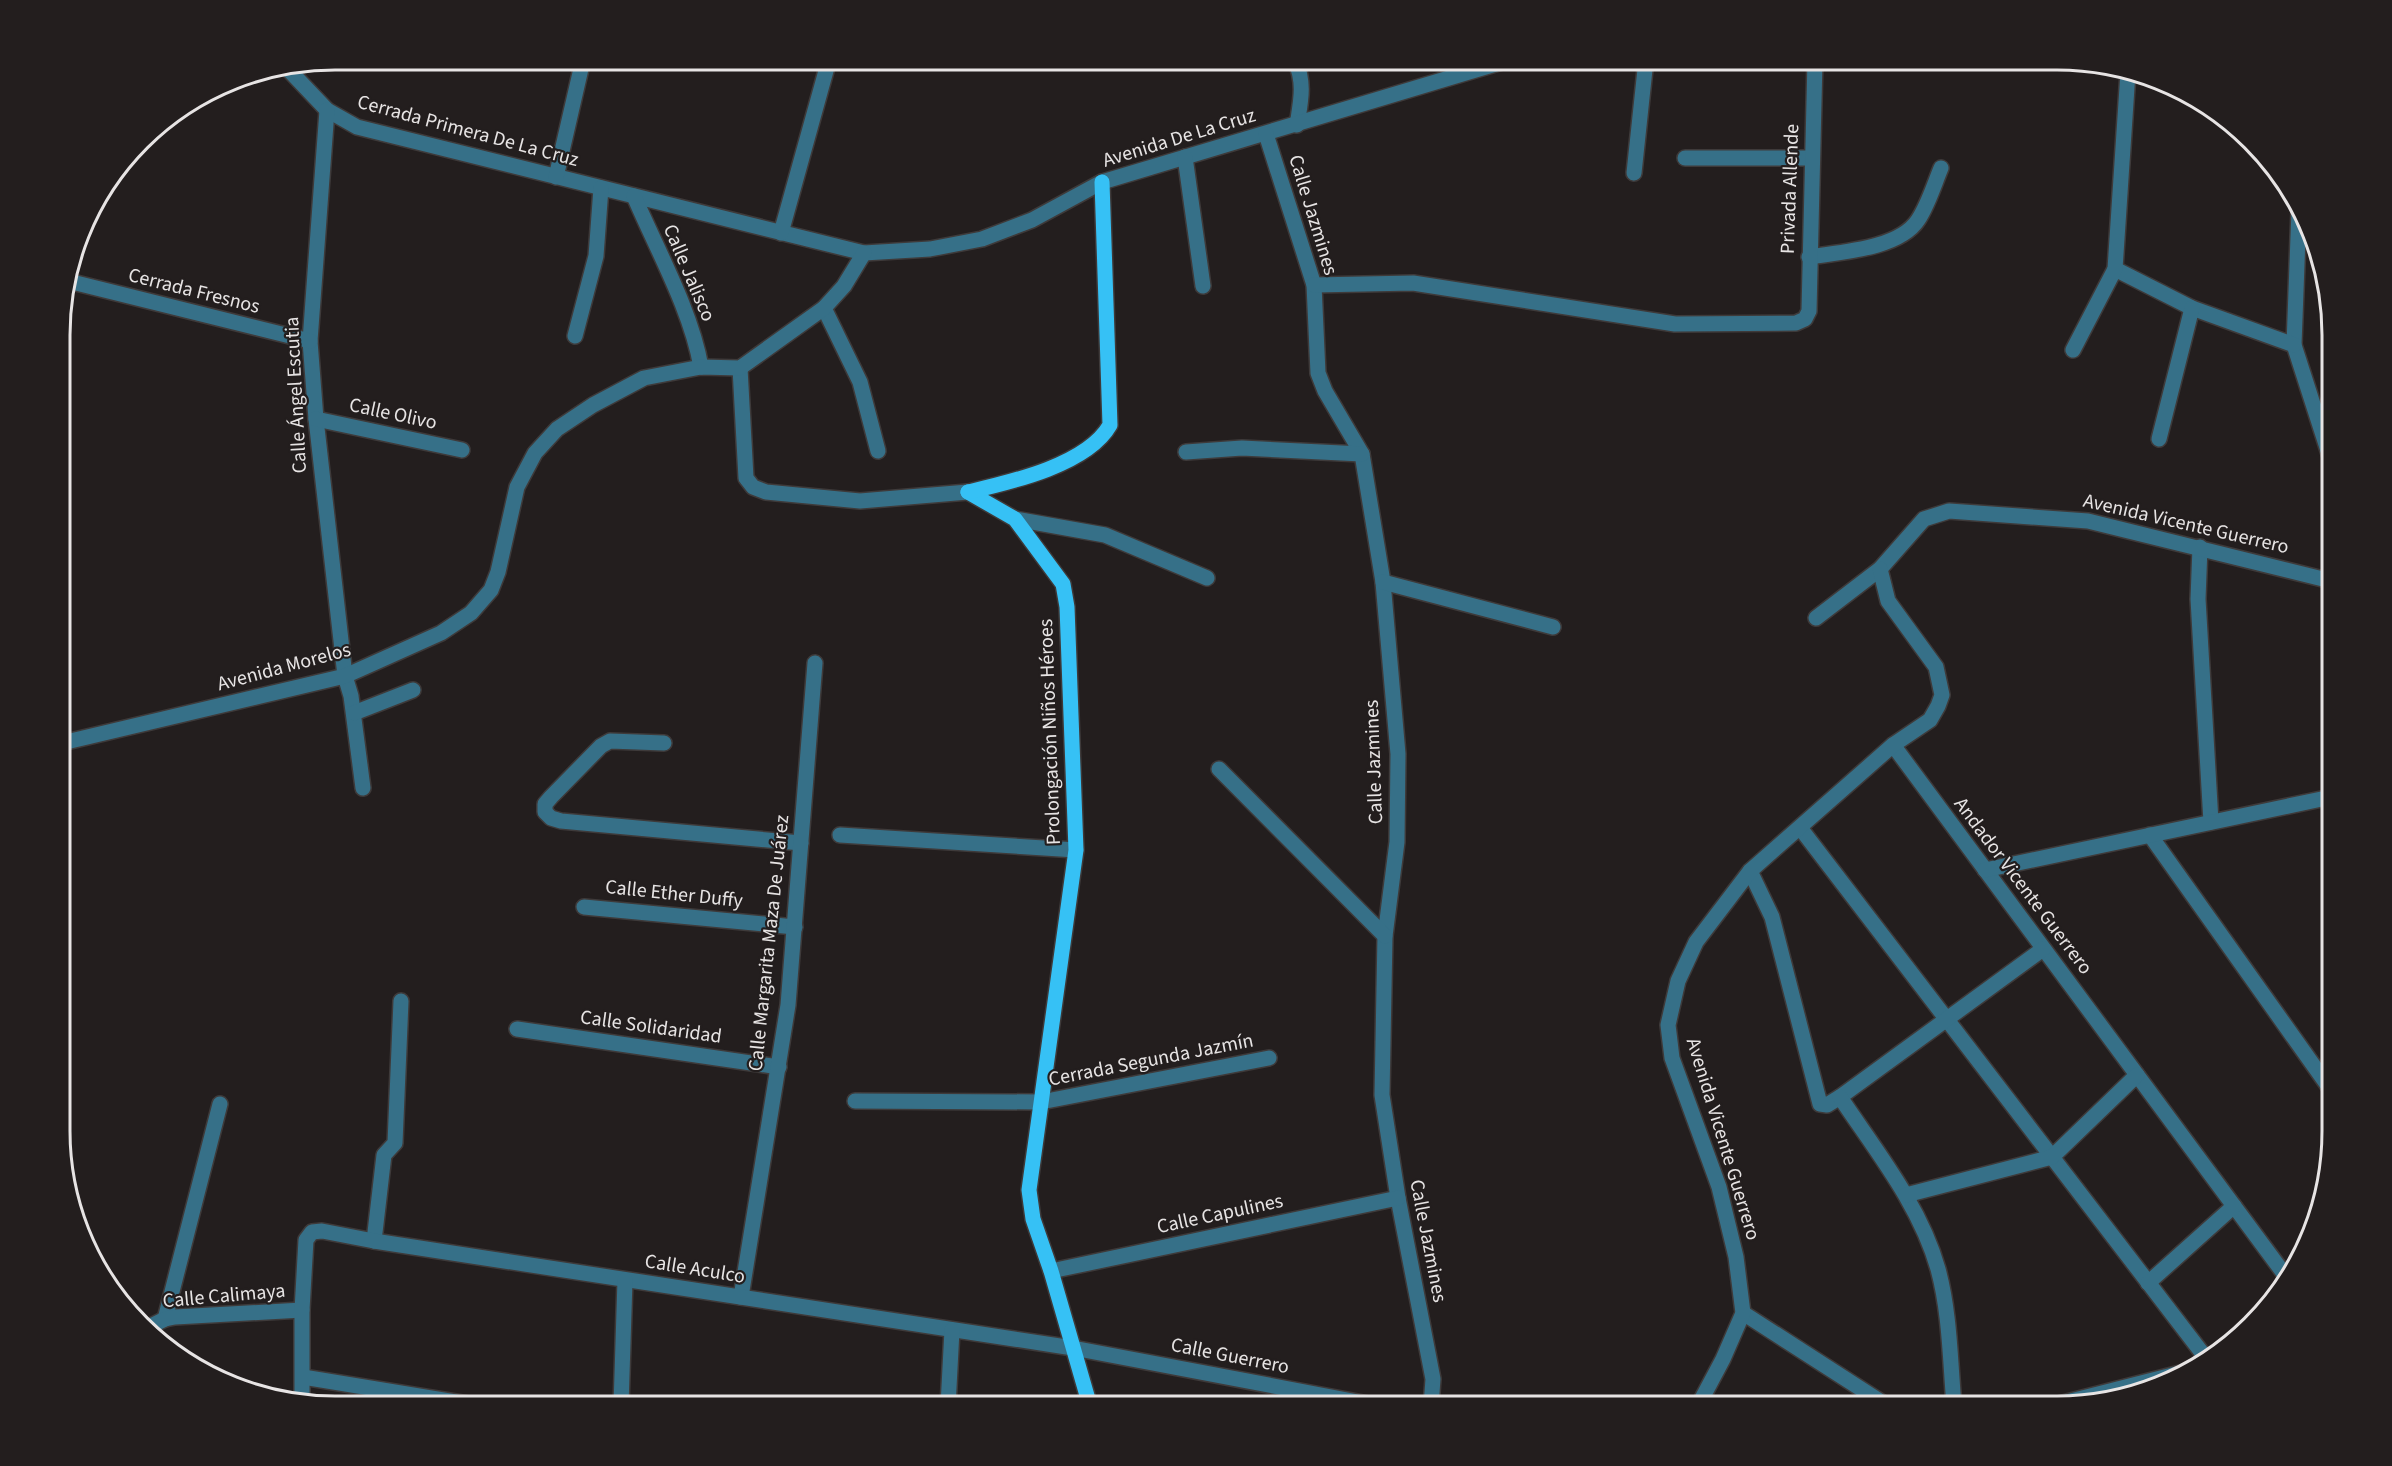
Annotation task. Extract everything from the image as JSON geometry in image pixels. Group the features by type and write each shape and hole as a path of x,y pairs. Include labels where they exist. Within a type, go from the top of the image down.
{"main road":[{"path":"968,492 1022,479 1058,464 1093,445 1103,437 1110,425 1102,182"},
{"name":"Prolongación Niños Héroes","path":"968,492 1015,519 1063,584 1067,606 1076,850 1029,1190 1033,1219 1051,1271 1087,1396"}],"street":[{"path":"556,177 581,70"},
{"path":"781,233 825,70"},
{"path":"1298,125 1303,89 1300,70"},
{"name":"Avenida De La Cruz","path":"864,253 930,249 982,239 1032,220 1102,182 1477,70"},
{"path":"1634,173 1645,70"},
{"name":"Privada Allende","path":"1314,285 1413,283 1674,324 1796,323 1805,319 1809,311 1815,70"},
{"path":"293,74 327,110"},
{"path":"2073,350 2115,269 2127,81"},
{"name":"Cerrada Primera De La Cruz","path":"327,110 357,127 864,253"},
{"name":"Calle Ángel Escutia","path":"327,110 310,341 316,419 345,676 354,713 363,788"},
{"name":"Calle Jazmines","path":"1266,134 1314,285 1318,373 1325,391 1362,453 1383,582 1398,754 1397,842 1385,936 1382,1095 1398,1198 1433,1379 1432,1396"},
{"path":"1185,157 1203,286"},
{"path":"1685,158 1812,158"},
{"path":"1809,257 1866,248 1897,237 1917,222 1941,168"},
{"path":"575,336 596,256 600,188"},
{"name":"Calle Jalisco","path":"634,196 686,316 697,346 700,367"},
{"path":"2298,228 2294,345 2322,432"},
{"path":"864,253 844,286 824,308 740,368 746,478 753,487 766,492 860,501 968,492"},
{"path":"2115,269 2192,308 2294,345"},
{"name":"Cerrada Fresnos","path":"76,283 310,341"},
{"path":"824,308 860,382 878,451"},
{"path":"2159,439 2192,308"},
{"name":"Avenida Morelos","path":"70,741 345,676 441,633 471,613 491,590 498,572 518,487 535,453 557,429 593,405 644,378 700,367 740,368"},
{"name":"Calle Olivo","path":"316,419 462,450"},
{"path":"1186,452 1242,448 1362,453"},
{"name":"Avenida Vicente Guerrero","path":"1880,569 1924,519 1949,511 1971,511 2088,520 2322,579"},
{"path":"1015,519 1105,536 1207,578"},
{"path":"2200,548 2198,599 2211,822"},
{"path":"1816,618 1880,569 1888,601 1936,667 1942,695 1930,720 1893,745"},
{"path":"1383,582 1553,627"},
{"name":"Calle Margarita Maza De Juárez","path":"741,1297 788,1005 815,663"},
{"path":"354,713 413,690"},
{"path":"664,743 618,740 602,746 551,797 545,804 544,812 550,818 561,821 801,843"},
{"name":"Avenida Vicente Guerrero","path":"1743,1314 1736,1257 1719,1187 1672,1058 1668,1025 1678,981 1696,942 1750,871 1801,829 1893,745"},
{"name":"Andador Vicente Guerrero","path":"1893,745 2282,1270"},
{"path":"1219,770 1385,936"},
{"path":"1985,870 2322,798"},
{"path":"1801,829 2202,1352"},
{"path":"840,835 1076,850"},
{"path":"2150,835 2322,1077"},
{"path":"1750,871 1772,917 1820,1104 1827,1105 1840,1097 2043,949"},
{"name":"Calle Ether Duffy","path":"584,907 795,927"},
{"path":"374,1241 384,1155 395,1143 401,1001"},
{"name":"Calle Solidaridad","path":"518,1029 779,1066"},
{"name":"Cerrada Segunda Jazmín","path":"855,1101 1041,1102 1269,1058"},
{"path":"1906,1195 2052,1157 2136,1074"},
{"path":"1840,1097 1906,1195 1937,1267 1945,1303 1953,1396"},
{"path":"165,1319 220,1104"},
{"name":"Calle Capulines","path":"1051,1271 1398,1198"},
{"path":"2148,1283 2234,1206"},
{"name":"Calle Aculco","path":"302,1311 306,1240 312,1232 322,1230 374,1241 1072,1348"},
{"path":"621,1396 625,1280"},
{"path":"302,1311 302,1393"},
{"name":"Calle Calimaya","path":"155,1324 165,1319 302,1311"},
{"path":"1703,1396 1743,1314 1870,1396"},
{"path":"949,1396 952,1330"},
{"name":"Calle Guerrero","path":"1072,1348 1306,1396"},
{"path":"303,1377 419,1396"}]}
